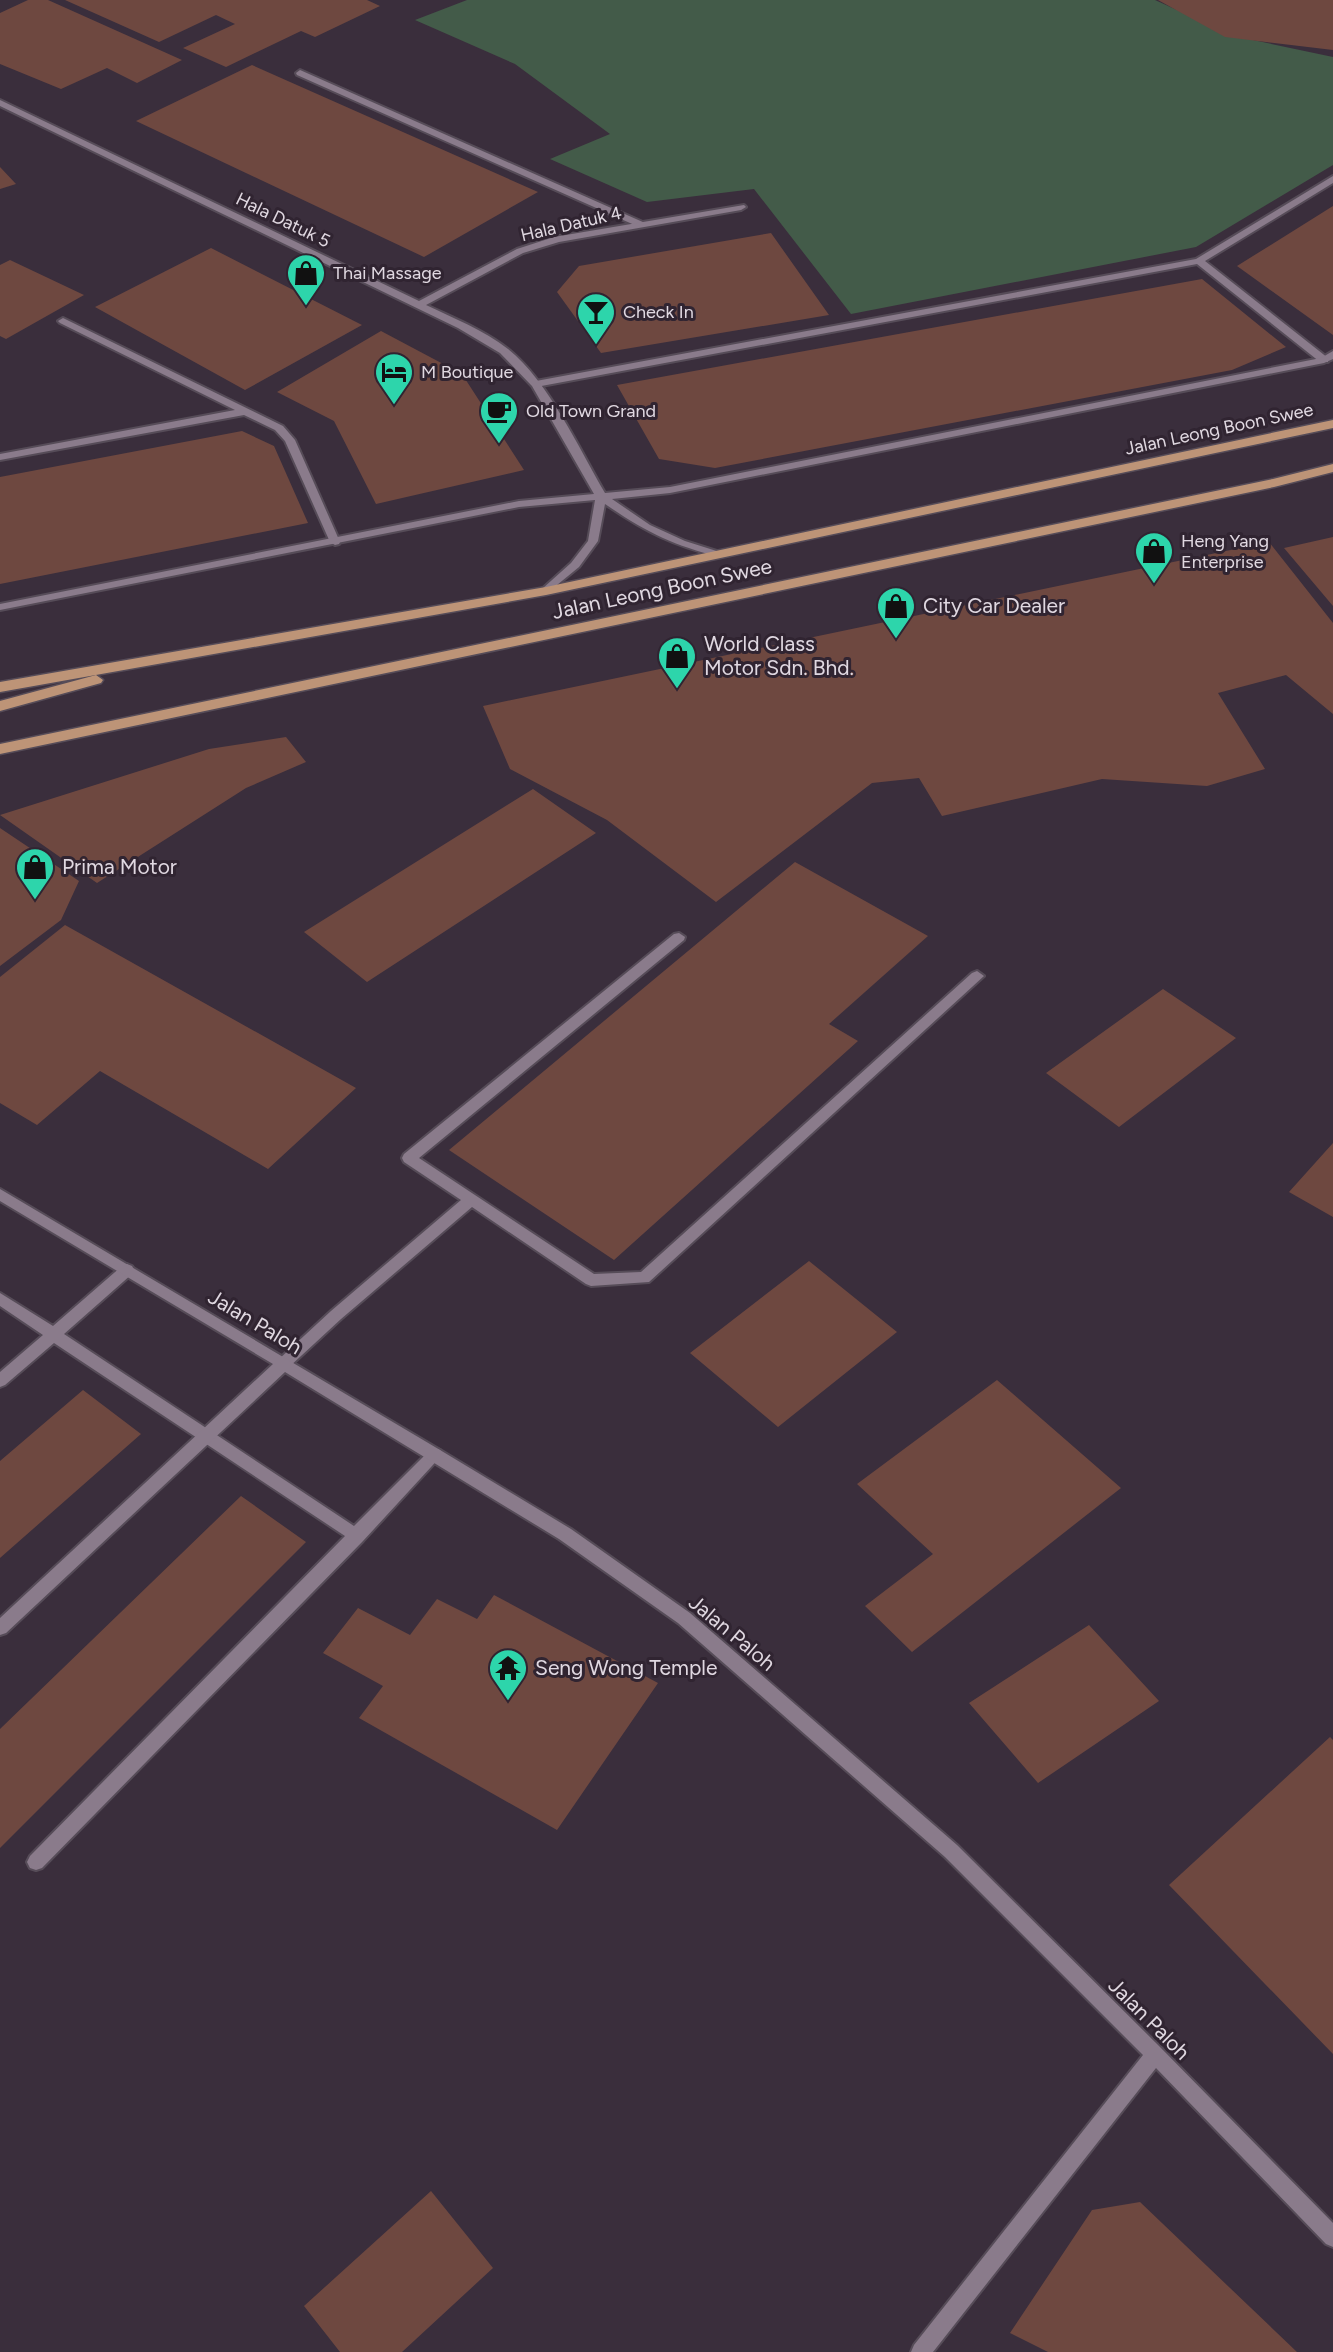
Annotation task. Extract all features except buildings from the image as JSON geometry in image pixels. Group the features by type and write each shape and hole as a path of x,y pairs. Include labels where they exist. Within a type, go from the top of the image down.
{"main road":[{"name":"Jalan Leong Boon Swee","path":"0,687 547,590 1333,424"},
{"name":"Jalan Leong Boon Swee","path":"0,749 1274,483 1333,468"},
{"path":"0,706 197,653"}],"street":[{"path":"300,73 642,225"},
{"name":"Hala Datuk 5","path":"0,103 419,305 504,351 536,384 601,496 646,527 681,543 720,554"},
{"path":"536,384 1199,261 1333,179"},
{"name":"Hala Datuk 4","path":"419,305 520,251 557,239 741,208"},
{"path":"1199,261 1330,360"},
{"path":"63,321 279,428 290,440 335,542"},
{"path":"0,607 519,504 670,490 1330,360"},
{"path":"0,457 243,412"},
{"path":"547,590 575,565 593,541 601,496"},
{"path":"679,937 410,1158 591,1280 644,1278 977,976"},
{"name":"Jalan Paloh","path":"0,1195 565,1534 684,1618 951,1851 1155,2054 1333,2238"},
{"path":"0,1628 336,1315 471,1200"},
{"path":"0,1381 127,1270"},
{"path":"0,1299 357,1536"},
{"path":"36,1862 435,1454"},
{"path":"921,2352 1155,2054"}],"green space":[{"path":"467,0 1155,0 1234,36 1333,57 1333,165 1196,247 851,314 754,189 647,202 550,159 610,134 515,64 415,20"}],"place":[{"name":"Thai Massage","path":"306,307"},
{"name":"Check In","path":"596,346"},
{"name":"M Boutique","path":"394,406"},
{"name":"Old Town Grand","path":"499,445"},
{"name":"Heng Yang Enterprise","path":"1154,585"},
{"name":"City Car Dealer","path":"896,640"},
{"name":"World Class Motor Sdn. Bhd.","path":"677,690"},
{"name":"Prima Motor","path":"35,901"},
{"name":"Seng Wong Temple","path":"508,1702"}]}
